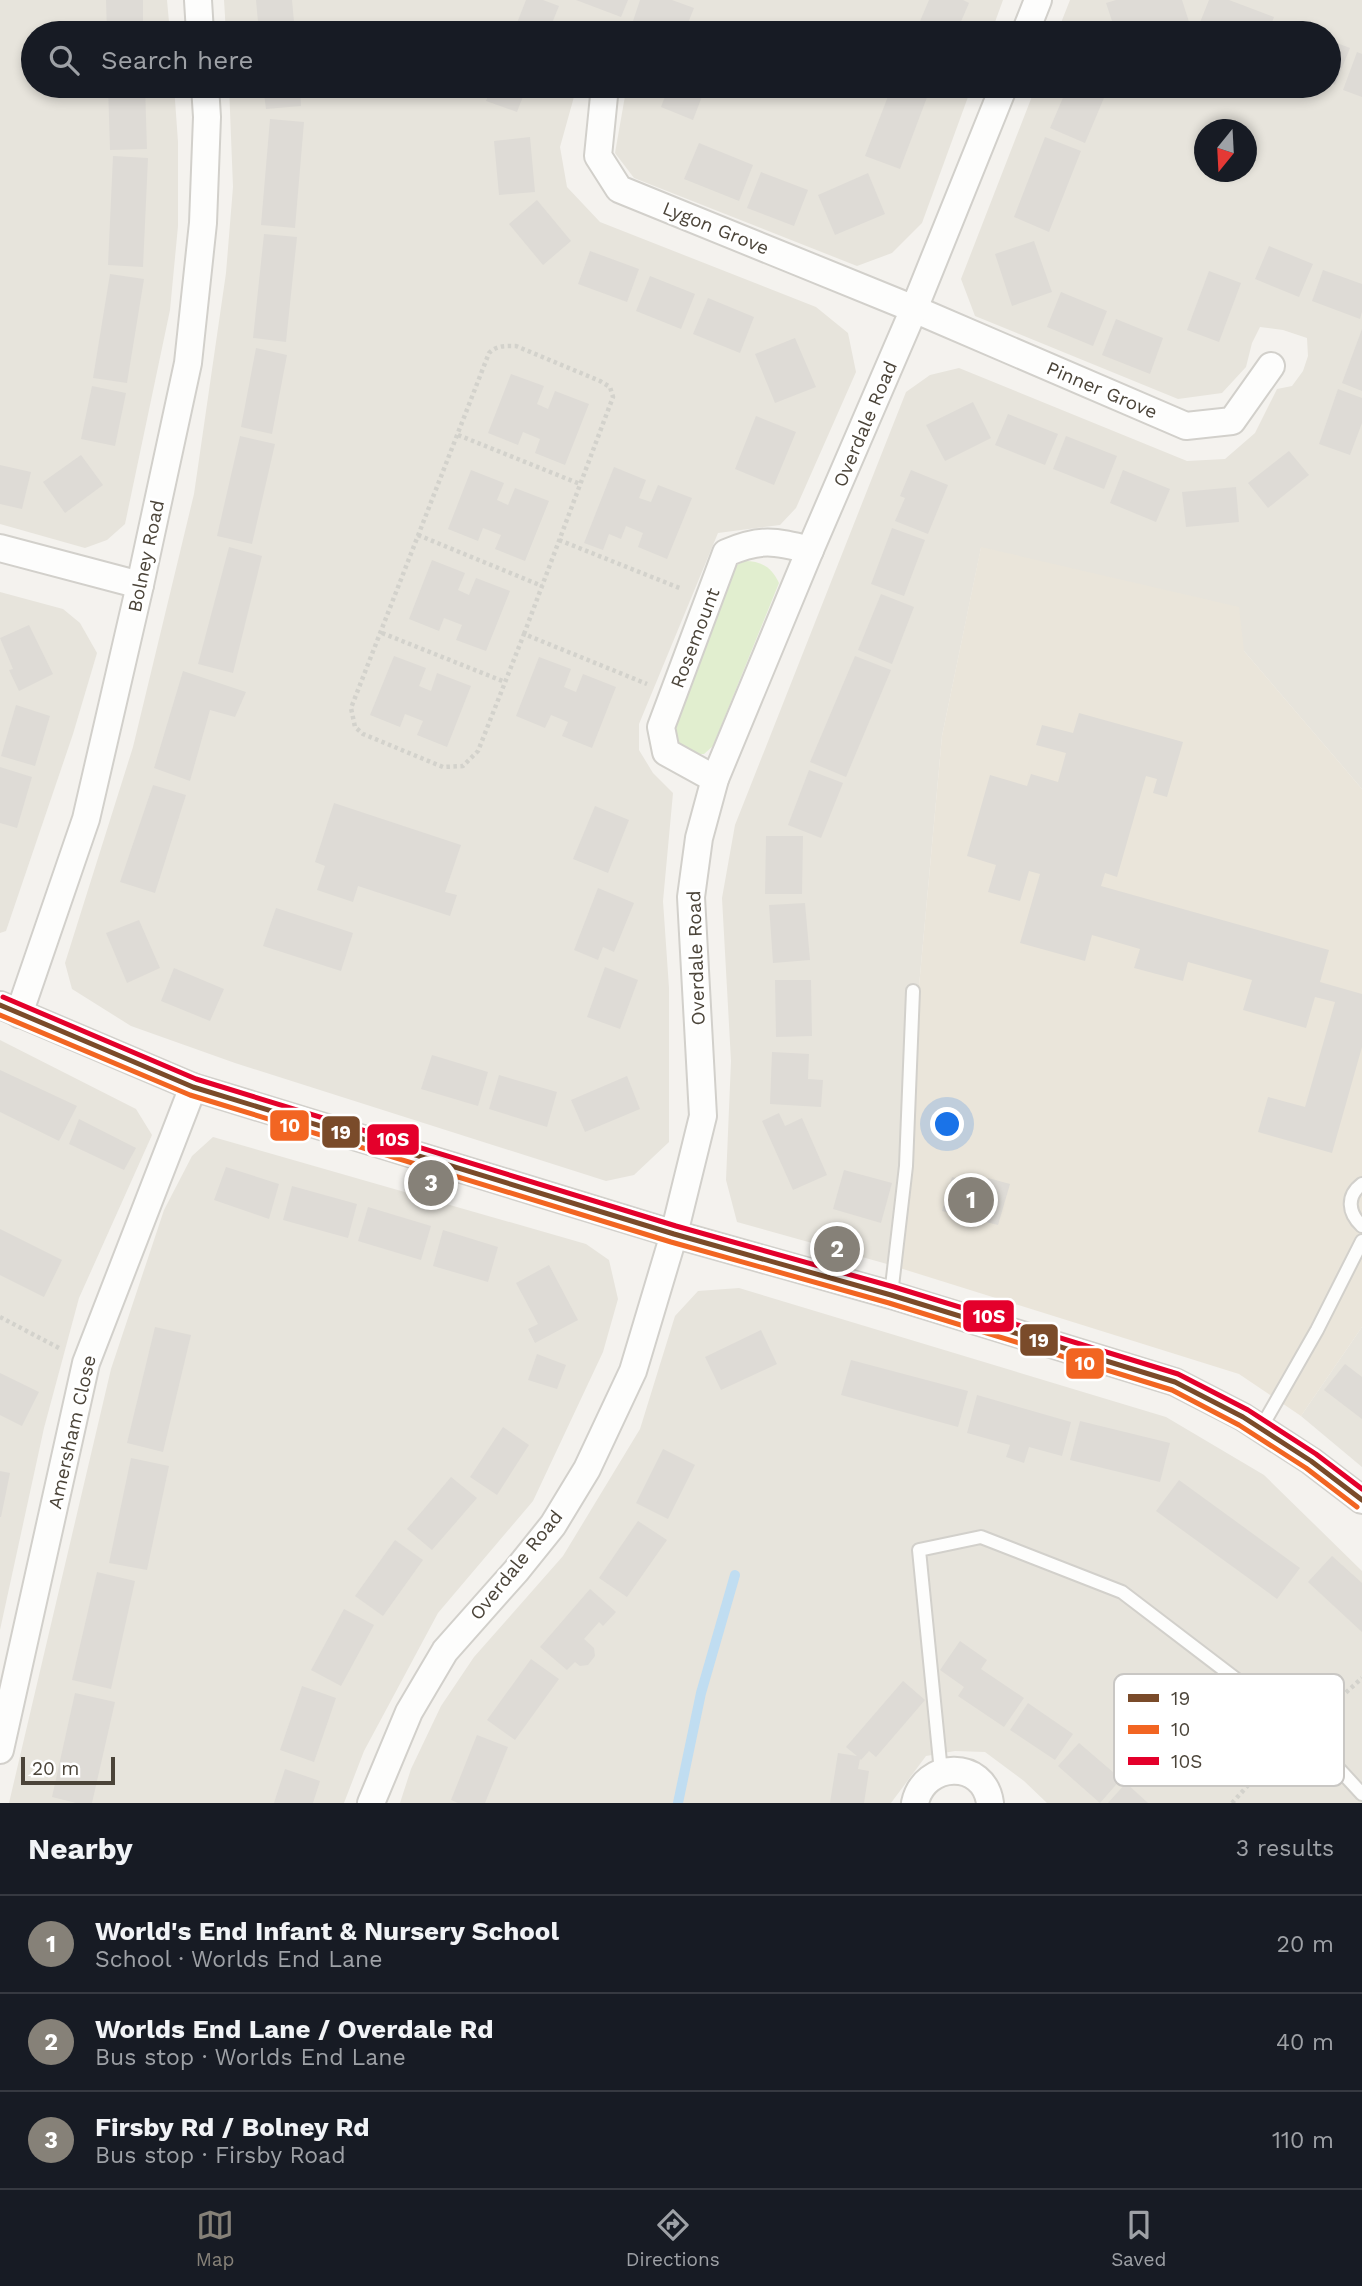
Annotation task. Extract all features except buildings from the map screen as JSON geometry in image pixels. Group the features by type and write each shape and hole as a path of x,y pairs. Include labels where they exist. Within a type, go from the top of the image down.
{"street":[{"path":"198,0 199,21"},
{"path":"1030,21 1038,0"},
{"name":"Bolney Road","path":"10,1010 86,819 188,363 203,223 208,117 206,98"},
{"name":"Lygon Grove","path":"604,98 598,156 619,189 914,309"},
{"name":"Overdale Road","path":"371,1803 409,1712 445,1651 553,1525 587,1469 633,1371 674,1234 703,1116 691,897 699,838 716,779 810,550 914,309 999,98"},
{"name":"Pinner Grove","path":"914,309 1186,426 1232,421 1271,366"},
{"name":"Rosemount","path":"716,779 666,752 661,727 726,554 750,542 782,543 810,550"},
{"path":"0,548 140,585"},
{"path":"10,1010 193,1087 674,1234 891,1295 1175,1382 1261,1428 1311,1461 1362,1500"},
{"name":"Amersham Close","path":"0,1749 86,1363 193,1087"},
{"path":"915,1803 920,1788 929,1778 953,1770 975,1777 984,1786 990,1803"}],"lane":[{"path":"891,1295 906,1166 913,991"},
{"path":"1361,1182 1354,1190 1350,1205 1355,1219 1362,1226"},
{"path":"1261,1428 1317,1330 1362,1241"},
{"path":"941,1772 919,1550 981,1537 1122,1592 1229,1674"},
{"path":"1344,1774 1362,1794"}],"path":[{"path":"516,346 600,381 610,387 613,397 478,751 464,766 453,768 363,734 355,727 351,708 458,435 489,353 496,347 516,346"},
{"path":"458,435 580,484"},
{"path":"418,536 542,586"},
{"path":"559,540 709,599"},
{"path":"382,633 505,682"},
{"path":"524,634 674,694"},
{"path":"0,1317 86,1363"},
{"path":"1344,1694 1362,1678"},
{"path":"1232,1803 1247,1786"}],"shaded area":[{"path":"0,0 167,0 169,21 21,21 21,98 175,98 178,226 170,310 125,524 107,540 85,548 0,524"},
{"path":"224,0 1003,0 995,21 225,21"},
{"path":"1070,0 1362,0 1362,789 1244,651 981,548 942,736 899,1204 887,1264 737,1222 726,1180 731,1061 722,898 735,825 906,392 930,375 959,368 1187,461 1225,459 1255,433 1277,389 1292,386 1303,371 1308,356 1307,338 1283,330 1260,327 1252,343 1246,367 1222,393 1178,399 975,316 961,279 1031,98 1341,98 1341,21 1062,21"},
{"path":"229,98 574,98 560,147 567,187 600,222 816,307 848,333 856,372 796,508 780,525 718,533 639,724 639,750 653,773 673,793 663,901 669,988 669,1142 634,1175 606,1181 235,1063 131,1026 72,989 65,963 133,747 194,494 226,273 233,187"},
{"path":"625,98 968,98 922,223 892,253 857,266 634,178 615,153"},
{"path":"981,547 1239,607 1244,651 1362,789 1362,1327 1301,1416 1239,1374 887,1264 899,1204 942,736"},
{"path":"0,592 63,609 80,623 97,653 73,734 6,931 0,933"},
{"path":"0,1040 136,1109 152,1135 79,1298 44,1428 0,1630"},
{"path":"213,1137 586,1244 609,1260 618,1299 603,1352 533,1501 438,1613 364,1751 344,1803 9,1803 111,1369 164,1210 192,1156"},
{"path":"739,1288 1166,1417 1264,1475 1362,1571 1362,1803 1047,1803 1024,1781 985,1752 955,1751 926,1756 891,1803 400,1803 411,1769 441,1706 474,1657 563,1556 640,1429 675,1316 698,1291"},
{"path":"1362,1327 1362,1467 1301,1416"}],"green space":[{"path":"745,561 766,566 779,583 713,746 704,754 689,752 681,748 672,735 733,567"}],"waterway":[{"path":"678,1803 701,1693 735,1575"}],"transit line":[{"name":"10S","path":"3,997 196,1079 676,1226 894,1287 1178,1374 1248,1410 1316,1454 1362,1489"},
{"name":"19","path":"0,1005 193,1087 674,1234 891,1295 1175,1382 1243,1417 1311,1461 1362,1500"},
{"name":"10","path":"0,1015 190,1095 671,1242 889,1303 1172,1390 1239,1425 1306,1468 1357,1507"}],"place":[{"name":"Firsby Rd / Bolney Rd","path":"431,1183"},
{"name":"World's End Infant & Nursery School","path":"971,1200"},
{"name":"Worlds End Lane / Overdale Rd","path":"837,1249"}]}
